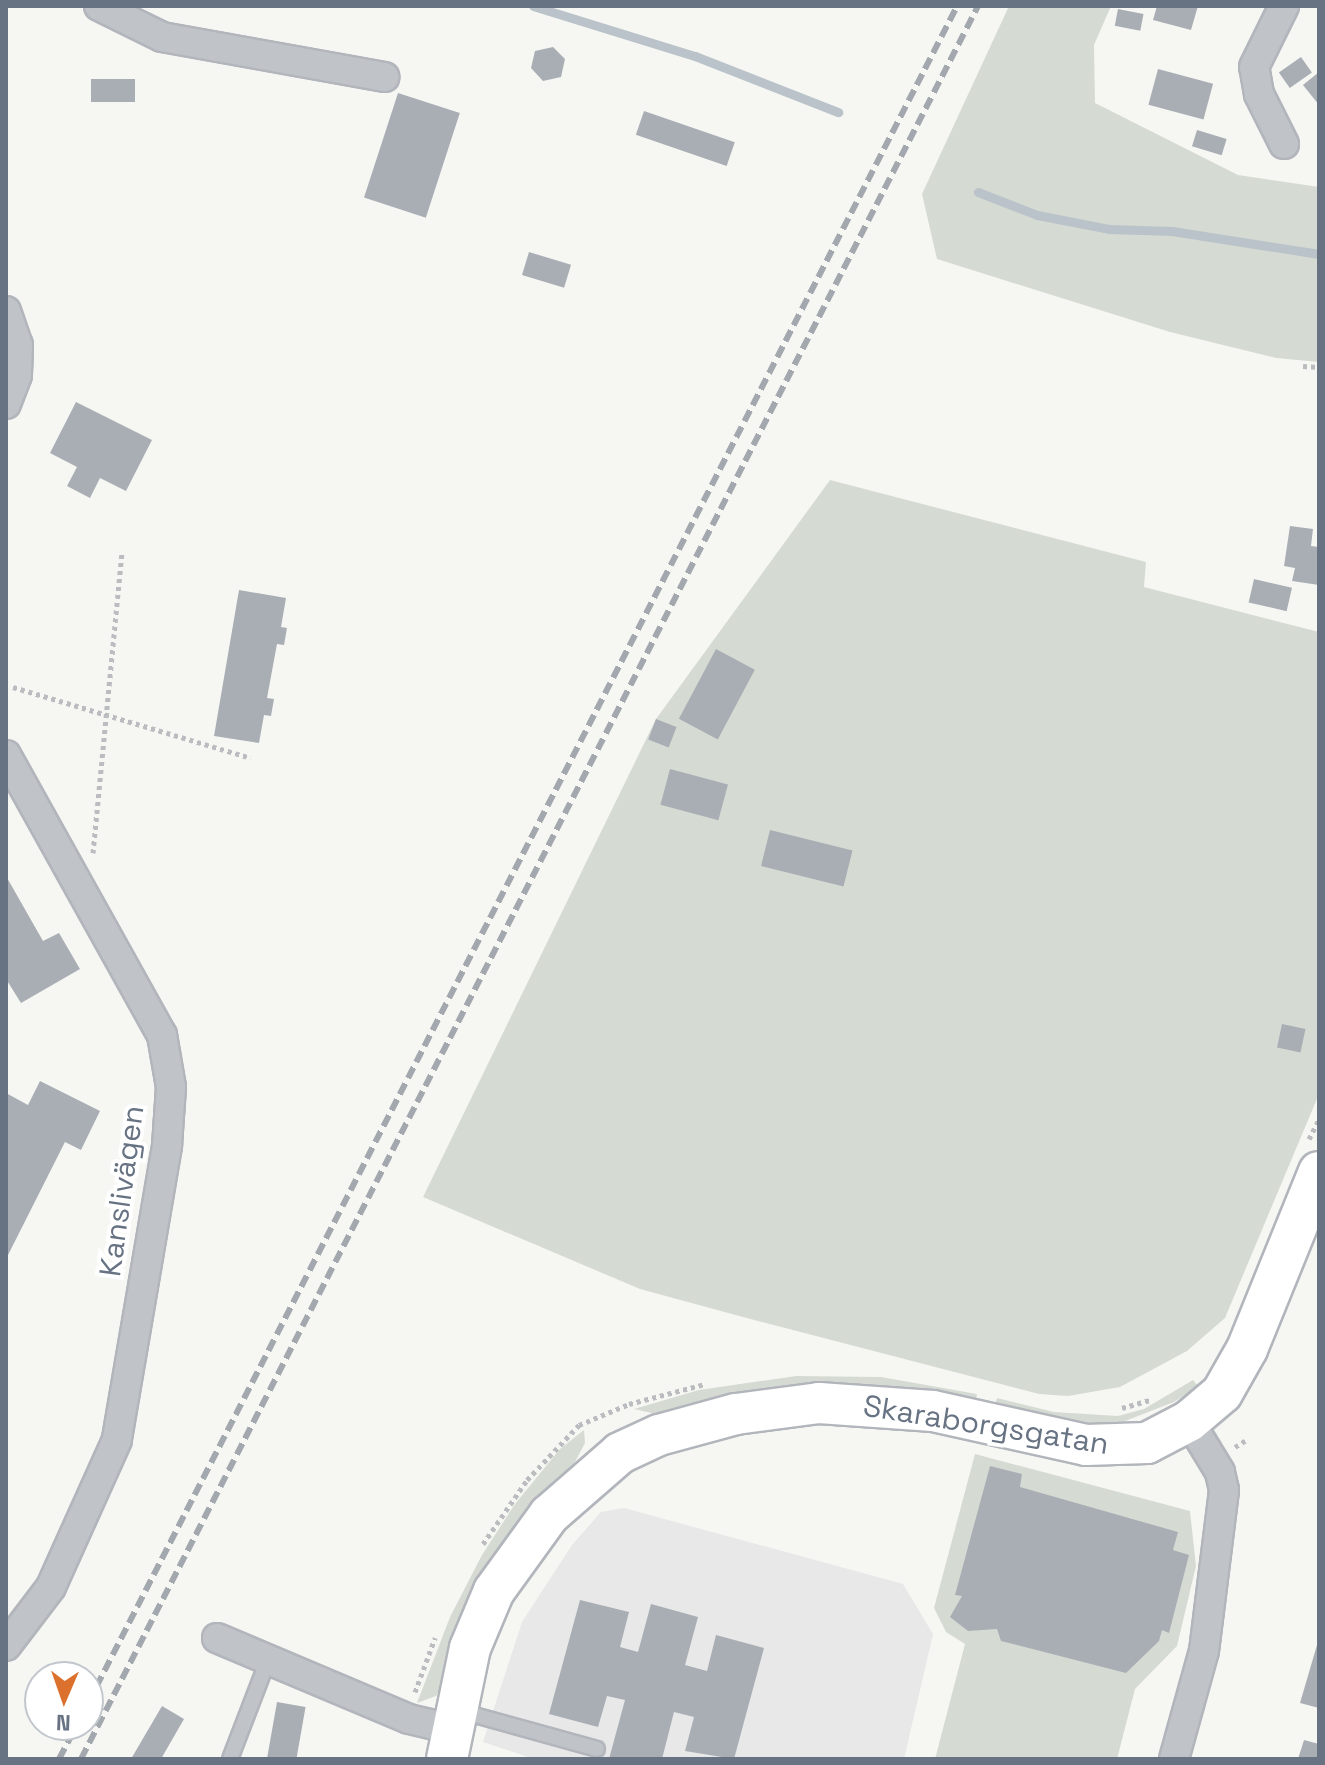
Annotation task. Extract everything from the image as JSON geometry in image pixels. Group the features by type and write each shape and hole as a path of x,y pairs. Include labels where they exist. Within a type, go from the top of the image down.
{"street":[{"path":"99,6 162,37 384,77"},
{"path":"1284,6 1254,67 1259,94 1284,144"},
{"path":"6,311 18,345 17,375 6,404"},
{"name":"Kanslivägen","path":"6,755 162,1035 171,1087 167,1146 117,1440 51,1587 6,1646"},
{"name":"Skaraborgsgatan","path":"451,1733 470,1648 494,1591 519,1551 579,1484 620,1453 659,1435 767,1407 819,1403 933,1411 1055,1440 1115,1447 1147,1443 1189,1421 1222,1393 1247,1349 1313,1157"},
{"path":"1174,1759 1204,1651 1224,1490 1220,1472 1189,1421"},
{"path":"217,1638 409,1719 451,1733"}],"lane":[{"path":"230,1759 268,1660"},
{"path":"451,1733 597,1749"}],"path":[{"path":"1303,366 1319,367"},
{"path":"88,906 122,552"},
{"path":"13,687 106,718 251,758"},
{"path":"1313,1157 1319,1119"},
{"path":"579,1425 629,1404 712,1383"},
{"path":"1112,1410 1154,1399"},
{"path":"1237,1446 1248,1439"}],"shaded area":[{"path":"1009,6 1111,6 1094,45 1095,103 1238,175 1319,187 1319,362 1276,358 1170,332 937,259 922,194"},
{"path":"830,480 1146,562 1144,587 1319,632 1319,1094 1225,1318 1187,1351 1120,1387 1068,1396 1039,1394 640,1289 423,1197 656,719"},
{"path":"796,1376 881,1377 977,1394 976,1400 906,1388 825,1385 732,1396 660,1415 634,1409 699,1390"},
{"path":"1193,1380 1198,1386 1174,1402 1120,1423 1087,1425 995,1405 997,1398 1054,1412 1118,1416 1144,1409"},
{"path":"584,1430 585,1443 575,1462 521,1516 483,1576 443,1685 436,1696 417,1703 450,1617 482,1555 515,1504 560,1449"},
{"path":"975,1454 1190,1511 1196,1566 1177,1646 1135,1689 1117,1759 935,1759 965,1644 946,1632 934,1608"},
{"path":"624,1508 903,1584 933,1634 904,1759 534,1759 483,1742 522,1622 572,1545 601,1512"}],"building":[{"path":"1157,6 1198,6 1191,30 1153,20"},
{"path":"1118,9 1144,14 1140,31 1115,26"},
{"path":"553,47 565,59 561,77 543,81 531,68 535,51"},
{"path":"1301,57 1312,73 1290,88 1279,72"},
{"path":"1158,69 1213,84 1203,119 1148,105"},
{"path":"1319,72 1319,105 1303,85"},
{"path":"91,79 135,79 135,102 91,102"},
{"path":"398,93 460,113 426,218 364,198"},
{"path":"644,111 735,142 727,166 636,135"},
{"path":"1197,130 1227,139 1222,155 1192,146"},
{"path":"529,252 571,265 564,288 522,275"},
{"path":"76,402 152,440 126,491 100,478 90,498 67,486 77,467 50,453"},
{"path":"1290,526 1313,529 1311,546 1319,547 1319,585 1292,581 1295,568 1284,566"},
{"path":"1254,579 1292,588 1287,611 1249,602"},
{"path":"239,590 286,598 281,627 287,628 284,645 277,644 267,698 274,699 271,716 264,715 259,743 214,736"},
{"path":"716,649 755,670 718,739 679,719"},
{"path":"656,719 677,727 669,747 648,740"},
{"path":"670,769 728,785 718,820 660,805"},
{"path":"770,830 852,851 844,886 761,866"},
{"path":"6,876 43,941 59,933 80,969 21,1003 6,979"},
{"path":"1282,1024 1305,1029 1300,1052 1277,1047"},
{"path":"40,1081 100,1111 81,1150 65,1142 6,1259 6,1093 28,1105"},
{"path":"990,1466 1022,1474 1020,1487 1178,1532 1173,1550 1189,1555 1169,1633 1162,1630 1159,1641 1126,1673 1001,1641 997,1629 968,1631 950,1617 962,1596 955,1595"},
{"path":"580,1600 629,1612 620,1647 638,1652 651,1604 698,1617 685,1665 707,1671 716,1635 764,1648 734,1759 685,1751 694,1717 674,1712 662,1759 609,1759 625,1700 607,1696 598,1727 549,1714"},
{"path":"1319,1645 1319,1708 1300,1703"},
{"path":"277,1702 306,1707 296,1759 267,1759"},
{"path":"162,1706 184,1719 161,1759 131,1759"},
{"path":"1304,1740 1319,1744 1319,1759 1298,1759"}],"waterway":[{"path":"533,6 695,56 838,112"},
{"path":"978,192 1037,215 1109,229 1172,231 1319,254"}],"railway":[{"path":"104,1672 957,6"},
{"path":"81,1759 978,6"},
{"path":"59,1759 69,1741"}]}
